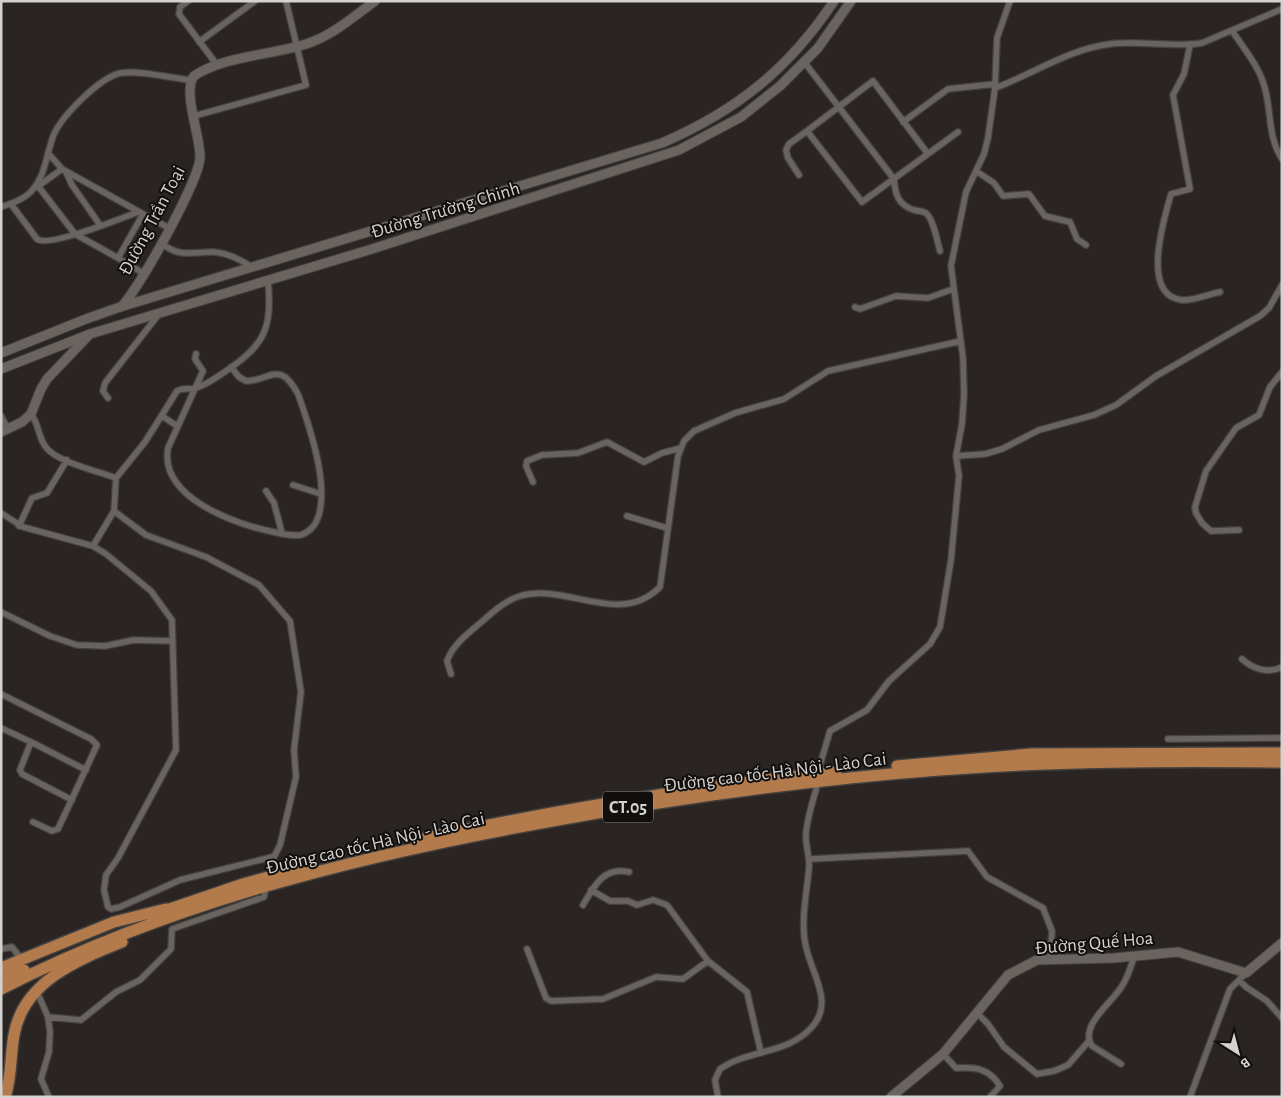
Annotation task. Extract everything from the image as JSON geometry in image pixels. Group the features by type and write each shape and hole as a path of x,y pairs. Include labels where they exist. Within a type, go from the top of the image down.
{"highway":[{"name":"Đường cao tốc Hà Nội - Lào Cai","path":"1,980 98,935 243,884 387,846 505,821 695,787 1031,754 1282,754"},
{"name":"Đường cao tốc Hà Nội - Lào Cai","path":"1,989 102,941 233,896 389,853 496,831 700,796 843,778 1035,764 1282,762"},
{"path":"5,1097 16,1026 23,1006 35,990 55,976 109,947 188,918 233,896"},
{"path":"1,968 114,922 177,906"},
{"path":"1,1074 1,1091"}],"main road":[{"path":"190,80 200,71 217,65 298,47 330,34 375,1"},
{"name":"Đường Trường Chinh","path":"1,353 120,307 657,144 718,116 748,96 795,53 834,1"},
{"name":"Đường Trường Chinh","path":"1,369 90,334 662,157 701,140 741,117 805,63 852,1"},
{"path":"827,12 839,19"},
{"name":"Đường Trần Toại","path":"120,307 161,243 188,194 198,168 200,151 190,80"},
{"path":"657,144 662,157"},
{"path":"200,283 204,299"},
{"path":"4,430 22,422 31,414 47,379 90,334"},
{"path":"1246,973 1282,943"},
{"name":"Đường Quế Hoa","path":"892,1097 943,1054 1008,975 1037,960 1050,958 1134,957 1178,952 1246,973"}],"street":[{"path":"188,1 180,7 179,14 217,65"},
{"path":"199,42 255,1"},
{"path":"194,116 303,87 306,82 286,1"},
{"path":"820,765 830,731 867,710 889,681 930,644 940,627 952,560 959,476 956,456 962,424 964,394 961,341 952,289 951,266 966,192 988,138 995,86 997,38 1010,1"},
{"path":"903,122 948,89 995,86 1087,48 1127,42 1190,45 1212,40 1282,9"},
{"path":"1233,32 1252,59 1263,82 1269,124 1275,146 1282,159"},
{"path":"1190,45 1184,74 1173,95 1190,189 1171,194 1160,229 1158,265 1163,289 1169,296 1184,301 1220,292"},
{"path":"805,63 840,106 894,179 895,194 901,203 908,208 922,211 928,217 940,251"},
{"path":"35,188 54,133 84,96 115,75 128,73 190,80"},
{"path":"800,175 788,158 786,150 789,144 873,82 928,154"},
{"path":"807,131 862,202 958,132"},
{"path":"48,152 64,170 72,185 100,225"},
{"path":"1,207 11,204 64,170"},
{"path":"64,170 169,228"},
{"path":"976,171 994,183 1003,196 1028,194 1045,216 1070,222 1077,238 1086,245"},
{"path":"35,188 75,234 143,273"},
{"path":"122,218 123,203"},
{"path":"11,204 39,241 75,234 140,213"},
{"path":"118,258 140,213"},
{"path":"161,243 175,252 193,254 214,252 238,258 252,267"},
{"path":"93,546 114,511 116,478 145,442 177,391 183,388 196,388 231,367 253,350 261,341 269,312 268,280"},
{"path":"956,456 985,454 1002,449 1040,430 1094,415 1116,406 1156,376 1260,316 1269,308 1282,284"},
{"path":"855,307 860,309 896,296 928,298 952,289"},
{"path":"108,398 103,391 104,383 161,312"},
{"path":"451,674 447,661 451,651 492,613 514,599 537,594 616,606 638,600 656,591 662,582 662,566 673,480 681,448 694,430 727,416 784,399 828,371 961,341"},
{"path":"196,354 195,359 203,369 168,448 167,460 172,476 188,494 209,510 225,518 282,534 300,535 311,528 318,517 321,494 320,478 300,399 292,383 284,377 275,374 246,381 239,377 231,367"},
{"path":"1239,530 1211,531 1197,518 1195,507 1206,471 1236,428 1259,415 1270,387 1282,372"},
{"path":"31,414 37,422 46,448 67,460 116,478"},
{"path":"1,416 4,430"},
{"path":"162,416 177,426"},
{"path":"533,482 526,466 527,461 535,456 578,453 607,442 644,462 662,453 681,448"},
{"path":"19,526 32,498 47,493 67,460"},
{"path":"293,485 321,494"},
{"path":"266,491 274,503 282,534"},
{"path":"114,511 146,535 206,557 260,585 290,621 301,692 294,750 296,777 280,845 272,857 270,865"},
{"path":"1,514 19,526 93,546 124,567 151,591 171,618 176,752 118,858 106,875 104,885 109,908 114,909 180,880 272,857"},
{"path":"627,516 667,528"},
{"path":"1,612 50,636 79,646 105,646 134,640 173,641"},
{"path":"1242,659 1254,669 1282,667"},
{"path":"1,694 96,743 97,750 61,824 55,831 33,822"},
{"path":"1,728 86,770"},
{"path":"1168,739 1282,738"},
{"path":"31,742 20,770 22,774 72,800"},
{"path":"718,1097 715,1080 720,1069 732,1061 796,1042 812,1028 822,1010 821,990 805,939 810,859 806,833 816,786"},
{"path":"810,859 968,850 987,876 1043,908 1052,931 1050,958"},
{"path":"583,905 591,890 610,872 620,870 629,872"},
{"path":"48,1018 81,1020 116,992 140,980 171,949 172,929 264,897 266,886"},
{"path":"591,890 610,901 628,901 637,905 653,900 663,903 695,941 708,961 747,992 761,1053"},
{"path":"1,949 12,947 18,956"},
{"path":"526,949 546,998 551,1001 603,999 656,977 683,979 708,961"},
{"path":"976,1012 988,1024 1004,1047 1037,1074 1062,1069 1076,1058 1089,1041 1095,1019 1123,985 1134,957"},
{"path":"1190,1097 1230,989 1246,973"},
{"path":"1239,980 1267,1001 1282,1018"},
{"path":"38,994 48,1018 50,1041 41,1079 48,1097"},
{"path":"1089,1041 1100,1051 1121,1064"},
{"path":"943,1054 956,1068 970,1067 992,1074 1000,1086 990,1097"}]}
